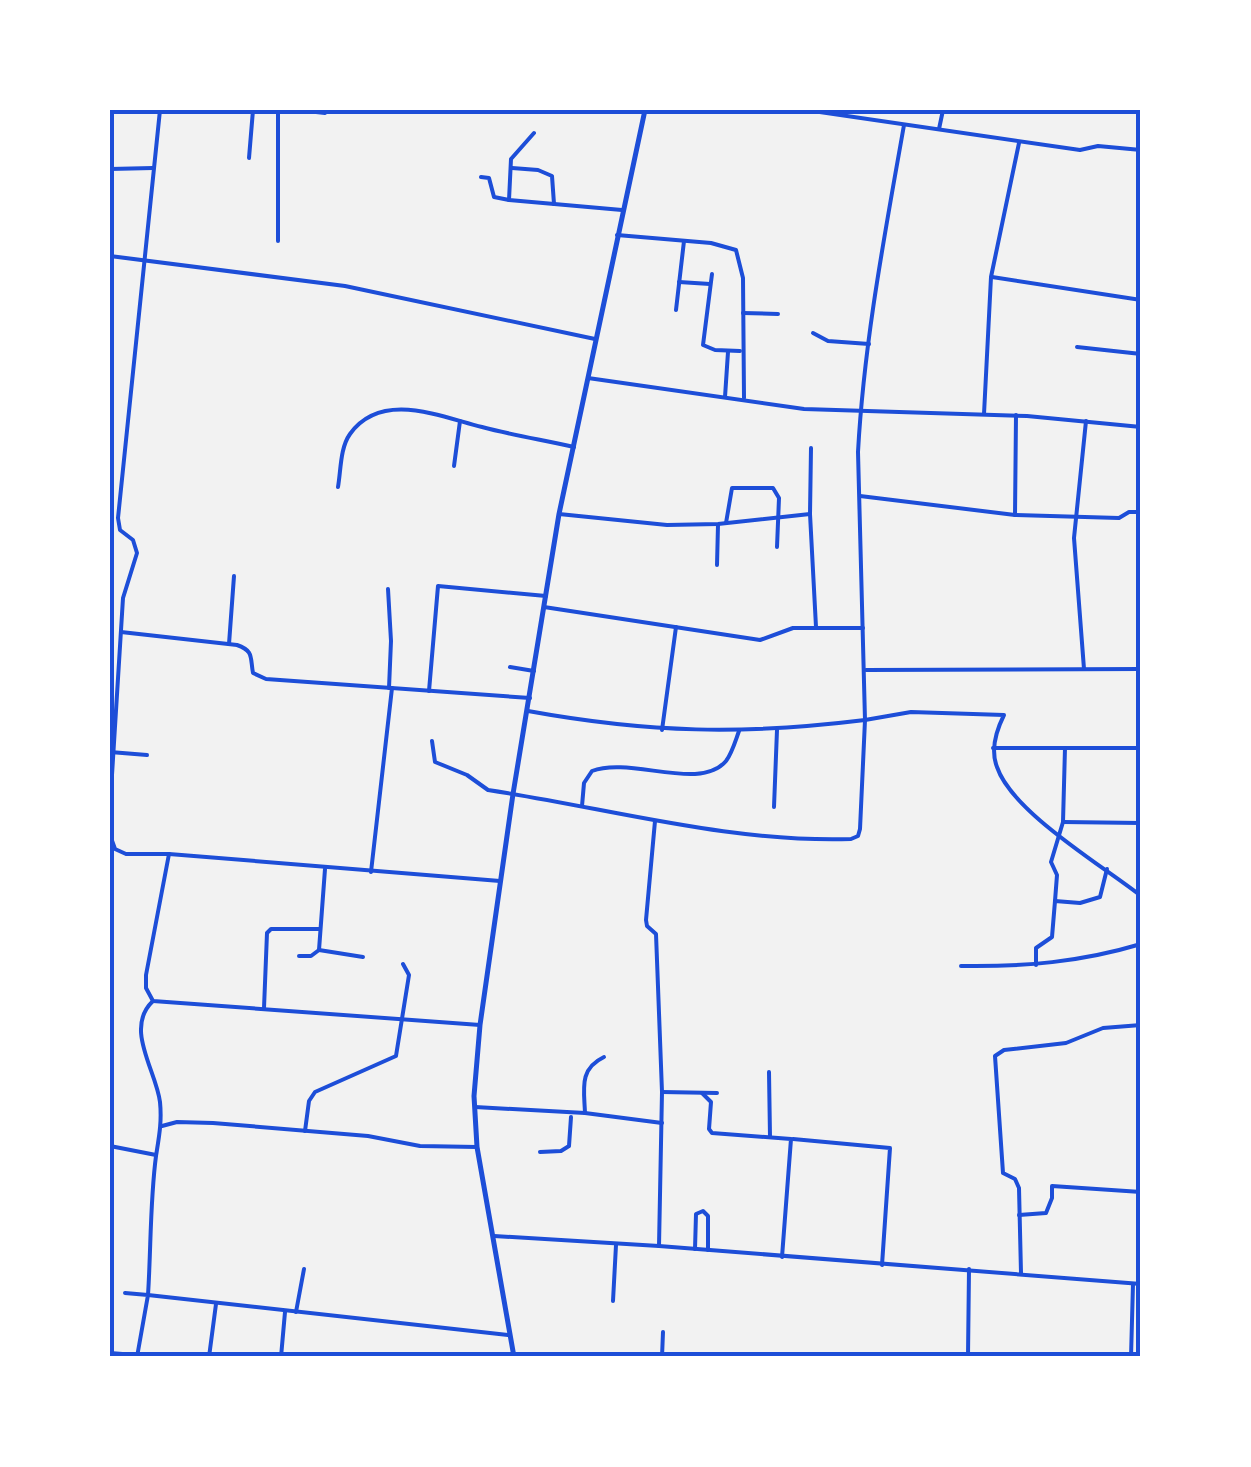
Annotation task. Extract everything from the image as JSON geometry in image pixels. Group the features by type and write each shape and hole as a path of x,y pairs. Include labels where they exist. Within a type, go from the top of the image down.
{"main road":[{"path":"514,1357 476,1146 480,1025 559,514 645,110"}],"street":[{"path":"110,807 113,696 123,598 137,553 133,540 120,530 118,513 160,110"},
{"path":"249,158 253,110"},
{"path":"278,110 278,241"},
{"path":"298,110 325,113"},
{"path":"806,110 1019,143 1080,150 1094,146 1141,150"},
{"path":"939,128 943,110"},
{"path":"432,741 435,762 468,775 488,790 775,836 858,836 865,720 860,412 904,126"},
{"path":"509,200 510,168 516,150 534,133"},
{"path":"984,414 991,277 1019,143"},
{"path":"110,169 153,168"},
{"path":"510,168 538,170 552,176 554,204"},
{"path":"481,177 489,178 494,197 622,210"},
{"path":"617,235 729,246 736,250 743,278 744,400"},
{"path":"676,310 684,241"},
{"path":"110,256 346,286 595,340"},
{"path":"712,274 703,345 742,351"},
{"path":"991,277 1141,300"},
{"path":"680,282 710,284"},
{"path":"743,314 778,314"},
{"path":"814,333 828,341 870,344"},
{"path":"1077,347 1141,354"},
{"path":"725,397 728,351"},
{"path":"588,378 860,412 1016,415 1141,427"},
{"path":"338,487 343,452 351,432 378,414 411,409 574,446"},
{"path":"1015,515 1016,415"},
{"path":"454,466 460,421"},
{"path":"1084,669 1074,517 1086,421"},
{"path":"811,448 816,627"},
{"path":"726,523 730,490 734,487 773,488 778,498 777,547"},
{"path":"860,496 1015,515 1119,518 1127,512 1141,512"},
{"path":"559,514 667,525 810,514"},
{"path":"717,565 718,524"},
{"path":"228,644 234,576"},
{"path":"429,691 438,586 546,596"},
{"path":"371,872 390,688 388,590"},
{"path":"544,607 760,640 785,630 863,628"},
{"path":"662,730 676,628"},
{"path":"121,632 228,644 248,650 253,656 253,673 266,679 530,698"},
{"path":"510,667 534,671"},
{"path":"864,670 1141,669"},
{"path":"528,711 662,730 739,732 912,712 1004,715 993,748 1001,777 1060,834 1141,896"},
{"path":"774,807 778,730"},
{"path":"582,806 584,782 592,772 626,765 666,774 707,771 725,762 739,732"},
{"path":"993,748 1141,748"},
{"path":"1036,966 1036,948 1052,937 1056,875 1051,862 1062,822 1066,748"},
{"path":"111,752 147,755"},
{"path":"656,819 646,920 656,934 662,1092 659,1246"},
{"path":"1062,822 1141,823"},
{"path":"110,835 115,849 126,854 169,854 500,881"},
{"path":"153,1000 146,988 146,975 169,854"},
{"path":"320,950 324,869"},
{"path":"1055,901 1080,903 1100,896 1108,870"},
{"path":"264,1008 270,929 320,929"},
{"path":"961,966 1036,966 1141,944"},
{"path":"299,956 310,956 320,950 363,957"},
{"path":"305,1131 315,1092 396,1056 409,975 403,964"},
{"path":"153,1000 480,1025"},
{"path":"110,1352 137,1356 148,1295 156,1155 162,1126 159,1095 141,1036 142,1014 153,1000"},
{"path":"1021,1274 1019,1185 1002,1173 996,1056 1004,1050 1078,1041 1103,1028 1141,1025"},
{"path":"586,1113 585,1072 604,1057"},
{"path":"769,1072 770,1137"},
{"path":"662,1092 717,1093"},
{"path":"702,1093 711,1102 712,1133 890,1148 882,1265"},
{"path":"475,1107 586,1113 662,1123"},
{"path":"540,1152 561,1151 569,1146 571,1114"},
{"path":"162,1126 213,1122 368,1136 420,1146 476,1146"},
{"path":"782,1256 791,1139"},
{"path":"110,1146 156,1155"},
{"path":"1020,1215 1046,1213 1052,1186 1141,1192"},
{"path":"695,1249 696,1214 702,1211 708,1216 708,1250"},
{"path":"494,1236 1141,1284"},
{"path":"614,1301 616,1245"},
{"path":"296,1312 304,1269"},
{"path":"968,1357 969,1269"},
{"path":"1130,1357 1133,1284"},
{"path":"125,1292 511,1335"},
{"path":"209,1357 216,1304"},
{"path":"281,1357 285,1311"},
{"path":"662,1357 664,1332"}]}
